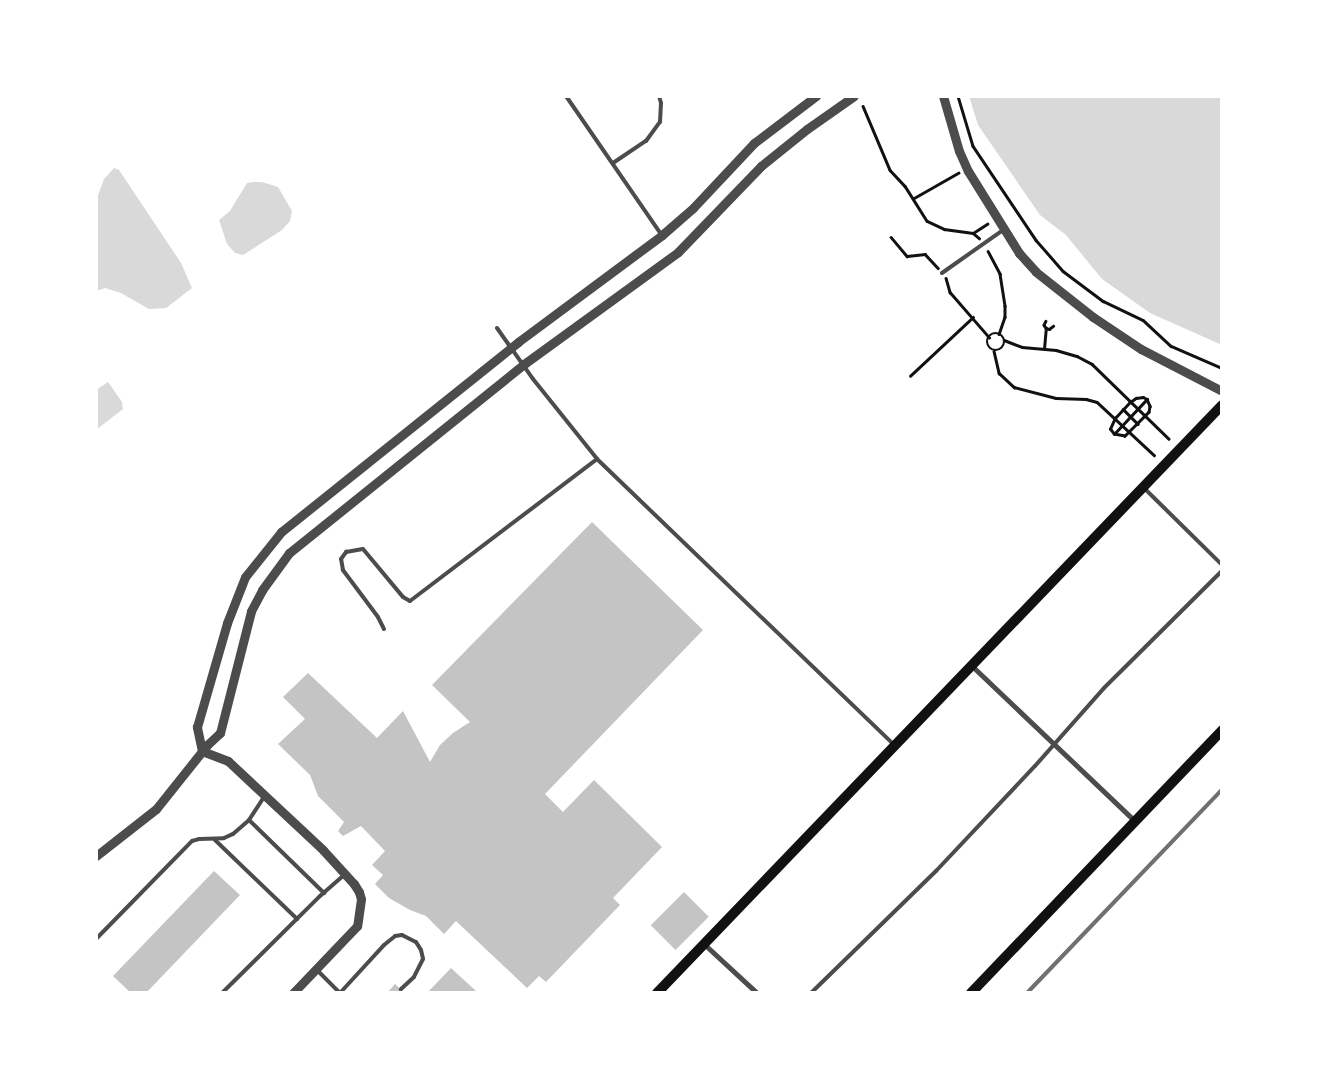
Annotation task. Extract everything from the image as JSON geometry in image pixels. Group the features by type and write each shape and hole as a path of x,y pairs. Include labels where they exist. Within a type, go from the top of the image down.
{"main road":[{"path":"657,993 1222,405"},
{"path":"971,993 1222,730"}],"street":[{"path":"202,751 197,727 227,623 246,577 268,547 288,526 511,348 662,236 693,208 754,143 816,96"},
{"path":"96,856 156,809 202,751 220,733 251,611 280,563 348,504 524,364 678,252 761,166 807,129 854,96"},
{"path":"943,96 959,151 968,171 1019,253 1036,272 1093,317 1141,349 1222,391"},
{"path":"972,666 1135,822"},
{"path":"202,751 228,761 265,795 345,874 354,884 362,899 357,926 293,993"},
{"path":"704,944 757,993"}],"lane":[{"path":"566,96 662,236"},
{"path":"612,163 646,141 660,122 662,103 659,96"},
{"path":"942,273 1004,230"},
{"path":"497,328 597,459 894,745"},
{"path":"384,629 378,617 343,570 340,559 346,552 363,549 403,597 410,601 597,459"},
{"path":"1143,487 1222,565"},
{"path":"811,993 936,871 1145,646 1222,571"},
{"path":"96,939 192,841 199,839 215,840 233,834 248,820 265,795"},
{"path":"248,820 324,893"},
{"path":"215,840 297,919"},
{"path":"222,993 345,874"},
{"path":"316,969 340,993 384,945 395,936 402,935 416,942 421,950 423,959 414,977 401,989"}],"path":[{"path":"958,96 973,146 1036,240 1063,271 1103,301 1143,320 1171,346 1222,368"},
{"path":"863,106 890,170 914,198 928,222 936,226 973,233 984,244 1000,274 1005,317 999,334"},
{"path":"914,198 958,173"},
{"path":"973,233 987,224"},
{"path":"910,376 973,317"},
{"path":"1044,349 1046,328 1044,325 1046,321"},
{"path":"1046,328 1049,329 1053,326"},
{"path":"999,334 993,334 987,339 988,347 994,351 1000,373 1014,387 1072,401 1086,399 1097,402 1154,455"},
{"path":"999,334 1004,340 1014,345 1056,350 1077,356 1092,364 1169,439"},
{"path":"994,351 1002,349 1004,340"},
{"path":"1143,397 1147,399 1150,406 1145,416 1131,432 1125,436 1114,434 1110,429 1115,418 1130,402 1136,398 1143,397"},
{"path":"1114,434 1147,399"},
{"path":"1123,409 1138,424"}],"shaded area":[{"path":"969,96 1222,96 1222,345 1150,313 1102,279 1066,235 1040,215 978,125"},
{"path":"114,168 119,170 181,263 192,288 166,308 149,309 121,293 105,288 96,291 97,198 104,179"},
{"path":"262,182 278,187 292,211 290,221 282,230 243,255 235,253 227,244 219,220 230,211 247,183"},
{"path":"108,382 122,402 123,409 96,430 96,390"}],"building":[{"path":"592,522 703,630 545,794 563,812 594,780 662,847 613,898 620,905 546,982 539,976 527,988 456,921 444,934 426,916 410,910 389,898 375,884 383,875 372,865 385,851 361,826 343,836 338,831 344,822 318,796 310,775 278,744 305,719 283,697 308,673 377,738 403,711 430,762 440,745 453,733 470,722 432,685"},
{"path":"214,871 240,895 146,993 131,993 113,976"},
{"path":"684,892 709,917 676,950 651,925"},
{"path":"451,968 476,991 475,993 427,993"},
{"path":"395,984 405,993 387,993"}],"railway":[{"path":"1027,993 1222,790"}]}
